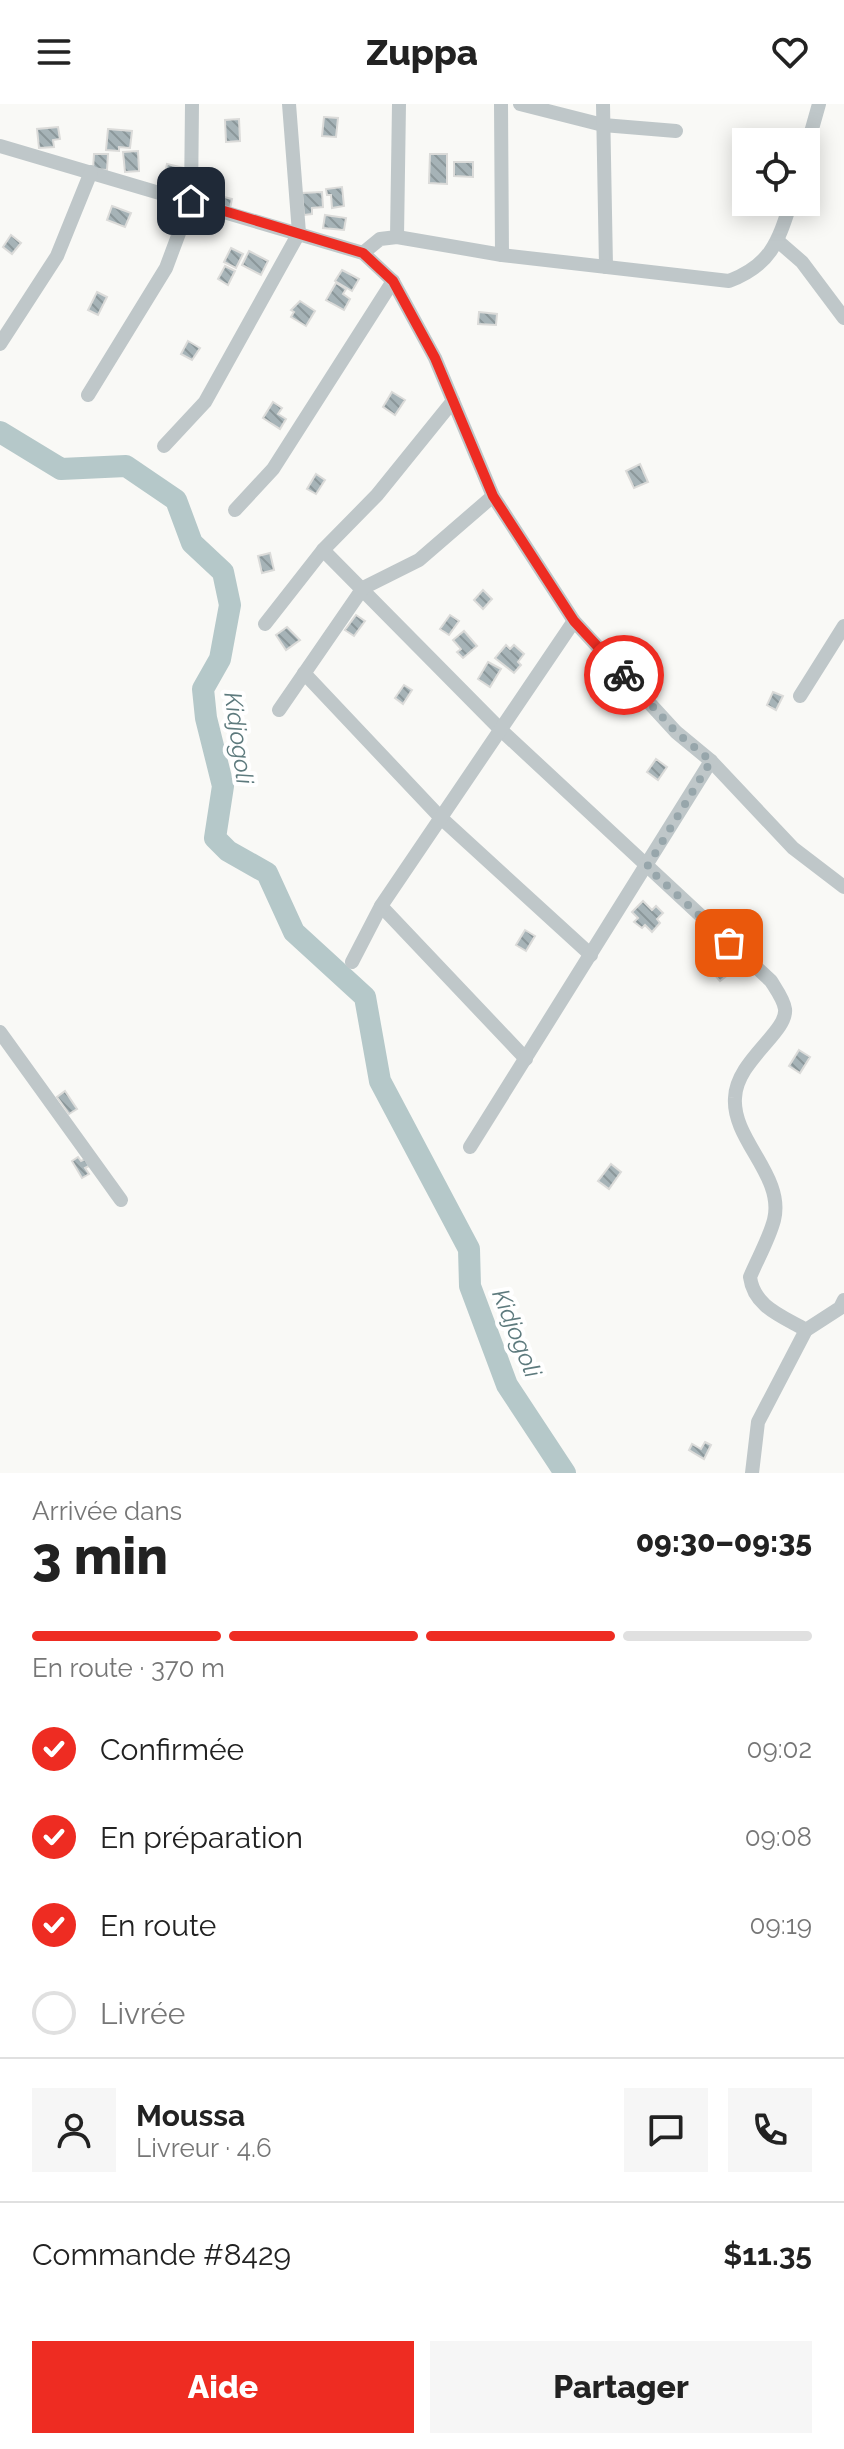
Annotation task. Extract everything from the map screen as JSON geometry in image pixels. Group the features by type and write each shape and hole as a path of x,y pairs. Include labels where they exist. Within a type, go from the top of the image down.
{"street":[{"path":"88,395 166,268 191,201 192,104"},
{"path":"164,446 205,402 299,233 289,104"},
{"path":"397,237 399,104"},
{"path":"501,104 502,255"},
{"path":"520,104 603,125 676,131"},
{"path":"603,104 606,267"},
{"path":"812,128 819,104"},
{"path":"0,146 363,253 393,281 435,358 493,496 574,621 676,732 711,761 793,848 844,887"},
{"path":"0,344 57,256 91,172"},
{"path":"363,253 380,239 397,237 502,255 729,281 751,273 779,242 787,216"},
{"path":"779,242 802,262 844,318"},
{"path":"235,510 273,469 393,281"},
{"path":"265,624 323,550 377,495 453,401"},
{"path":"279,710 363,588 419,560 493,496"},
{"path":"323,550 501,730 771,981 786,1009 782,1023 737,1079 734,1113 771,1187 774,1203 775,1218 750,1277 759,1302 806,1330"},
{"path":"352,962 381,906 574,621"},
{"path":"800,696 844,626"},
{"path":"304,673 440,817 591,955"},
{"path":"470,1147 711,761"},
{"path":"381,906 526,1059"},
{"path":"0,1032 121,1200"},
{"path":"752,1473 758,1422 806,1330 840,1308 844,1300"}],"building":[{"path":"324,117 338,118 336,137 322,136"},
{"path":"239,119 240,141 226,142 225,120"},
{"path":"58,127 60,139 53,140 54,147 39,148 37,129"},
{"path":"108,129 132,131 130,148 106,150"},
{"path":"138,151 139,171 125,172 123,152"},
{"path":"94,154 108,154 107,170 93,169"},
{"path":"430,154 447,154 447,184 429,183"},
{"path":"454,162 473,162 473,177 454,176"},
{"path":"167,164 184,168 181,181 164,178"},
{"path":"342,187 344,206 332,208 331,195 327,195 326,189"},
{"path":"322,192 323,207 312,208 312,214 304,215 302,193"},
{"path":"208,193 232,199 230,209 206,202"},
{"path":"112,206 131,213 125,227 107,220"},
{"path":"325,215 346,218 344,230 323,228"},
{"path":"11,235 21,243 12,254 3,247"},
{"path":"231,248 243,254 236,268 224,262"},
{"path":"249,251 268,261 261,275 242,265"},
{"path":"225,266 235,271 228,285 218,279"},
{"path":"342,270 359,279 352,291 335,281"},
{"path":"336,283 346,289 343,294 350,299 344,310 326,300"},
{"path":"97,292 107,297 98,315 88,310"},
{"path":"300,301 315,311 306,326 291,317 294,312 291,310"},
{"path":"479,312 497,314 496,325 478,324"},
{"path":"188,341 200,348 192,360 181,354"},
{"path":"392,392 405,400 395,415 383,407"},
{"path":"273,402 282,408 278,414 286,419 280,429 263,418"},
{"path":"640,464 648,482 634,488 626,471"},
{"path":"316,474 325,480 316,494 307,489"},
{"path":"270,553 274,570 262,573 258,556"},
{"path":"483,590 492,599 483,609 474,600"},
{"path":"356,615 365,621 354,636 345,630"},
{"path":"450,615 459,621 449,635 440,629"},
{"path":"287,627 300,640 286,650 276,635"},
{"path":"464,631 477,646 463,658 457,652 461,649 453,640"},
{"path":"506,645 510,649 514,645 524,654 518,662 521,665 514,673 495,658"},
{"path":"488,662 501,669 490,687 478,679"},
{"path":"404,685 412,690 403,704 395,698"},
{"path":"773,692 783,696 776,710 767,705"},
{"path":"656,759 667,767 658,780 647,772"},
{"path":"643,901 652,910 656,906 663,913 657,919 660,923 652,932 645,925 642,928 634,922 638,918 632,912"},
{"path":"525,930 535,936 526,951 516,945"},
{"path":"718,959 730,973 720,981 708,967"},
{"path":"799,1050 810,1057 800,1073 789,1066"},
{"path":"65,1091 77,1109 69,1114 57,1097"},
{"path":"78,1157 81,1161 85,1159 89,1166 85,1168 89,1174 82,1178 72,1161"},
{"path":"611,1164 621,1172 609,1189 598,1181"},
{"path":"705,1442 711,1445 704,1459 689,1450 692,1444 701,1449"}],"waterway":[{"name":"Kidjogoli","path":"0,432 61,469 126,466 176,500 192,543 223,572 230,605 220,659 203,689 206,718 223,786 215,838 228,851 267,873 294,932 365,997 380,1081 469,1249 470,1286 507,1385 565,1473"}],"way so far":[{"path":"624,675 676,732 711,761 647,867 729,943"}],"route":[{"path":"191,201 363,253 393,281 435,358 493,496 574,621 624,675"}]}
